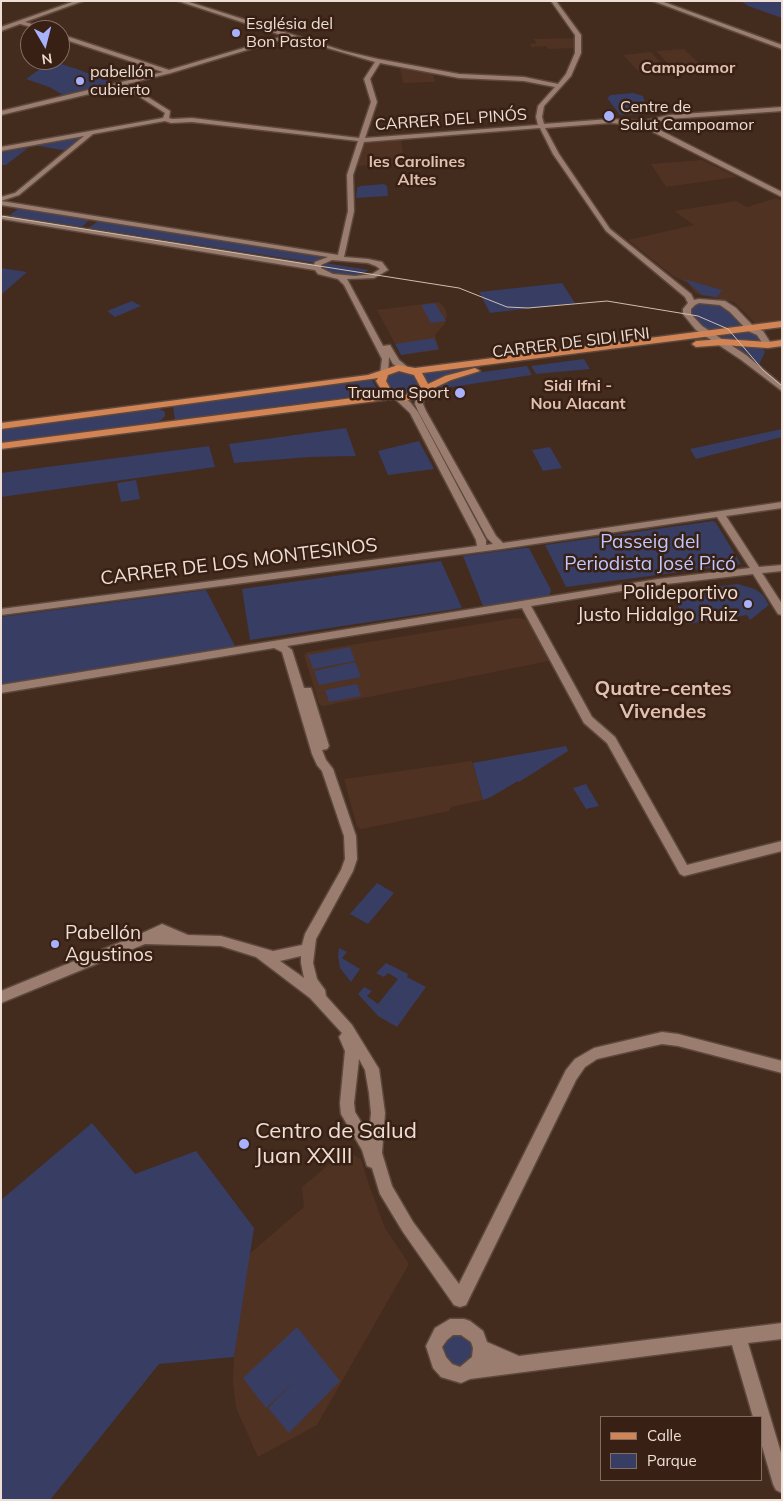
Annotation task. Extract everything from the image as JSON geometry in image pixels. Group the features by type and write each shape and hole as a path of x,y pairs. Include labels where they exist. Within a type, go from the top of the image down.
{"main road":[{"name":"CARRER DE SIDI IFNI","path":"410,370 690,337 782,324"},
{"name":"CARRER DE SIDI IFNI","path":"423,391 448,378 487,368 664,346 724,342 768,344 782,342"},
{"path":"1,426 364,379 384,374 394,369 410,370 420,376 423,391 409,398 394,396 1,446"},
{"path":"384,374 381,381 386,390 394,396"},
{"path":"160,405 168,410 170,414 166,424"}],"street":[{"path":"30,20 81,1"},
{"path":"180,1 289,36 378,61 459,76 524,79 559,86"},
{"path":"553,1 578,36 577,57 569,75 541,106 539,117 542,126 556,154 608,230 688,296 692,303"},
{"path":"655,1 782,47"},
{"path":"1,29 20,23"},
{"path":"1,112 169,72 289,36"},
{"path":"70,39 169,72"},
{"path":"339,258 351,212 350,175 374,102 367,79 378,61"},
{"path":"123,84 167,116"},
{"path":"782,109 627,118 628,121 649,126 782,195"},
{"name":"CARRER DEL PINÓS","path":"1,149 91,133 167,116 171,121 192,120 362,140 628,121"},
{"path":"637,123 649,117"},
{"path":"649,117 656,126 782,189"},
{"path":"1,201 17,194 91,133"},
{"path":"1,201 15,206 319,253 339,258 368,261 379,264 384,270 374,276 340,277 324,274 317,268 3,218"},
{"path":"3,218 15,206"},
{"path":"317,268 318,264 326,260 339,258"},
{"path":"340,277 348,284 386,359 384,374"},
{"path":"355,278 353,284 392,357 396,362 410,370"},
{"path":"768,344 760,333 751,329 730,307 722,303 704,301 692,303 687,308 687,312 699,328 724,342 782,389"},
{"path":"690,337 698,333 699,328"},
{"path":"423,391 420,404 422,410 492,538 501,546"},
{"path":"394,396 407,404 414,412 481,540 482,548"},
{"name":"CARRER DE LOS MONTESINOS","path":"1,612 501,546 782,505"},
{"path":"720,514 782,612"},
{"path":"1,690 658,582 782,568"},
{"path":"526,604 588,720 611,740 684,871 782,846"},
{"path":"298,642 295,649 296,654 317,720 327,760 327,769 350,836 352,859 336,893 310,938 307,963 311,981 336,1017 352,1051 352,1076 347,1103 348,1114 369,1148 375,1176 388,1208 413,1247"},
{"path":"276,645 287,650 318,754 321,762 327,769"},
{"path":"1,998 143,940 162,929 185,939"},
{"path":"143,940 222,940 273,957 308,950"},
{"path":"261,954 315,994 347,1029 372,1069 378,1113 375,1152 385,1189 408,1228 460,1299 571,1075 580,1063 594,1054 662,1038 678,1040 782,1067"},
{"path":"469,1372 480,1361 481,1348 477,1337 470,1330 457,1326 446,1329 434,1346 439,1362 447,1371 456,1374 782,1332"},
{"path":"738,1337 760,1416"},
{"path":"481,1348 522,1365"},
{"path":"763,1424 782,1484"}],"shaded area":[{"path":"575,38 575,48 548,49 546,46 531,47 530,44 536,43 534,39"},
{"path":"684,49 700,64 671,67 656,51"},
{"path":"651,52 666,68 637,70 623,55"},
{"path":"400,68 433,73 435,82 403,83"},
{"path":"401,140 404,163 357,166 364,143"},
{"path":"702,160 737,177 666,187 651,164"},
{"path":"776,198 782,201 782,319 756,324 734,302 696,294 688,283 673,276 628,240 694,225 674,211 736,201 747,207"},
{"path":"439,302 445,308 447,316 444,325 435,335 439,350 401,355 377,310"},
{"path":"515,618 525,619 529,623 549,661 323,706 319,704 304,655 308,652"},
{"path":"472,761 483,800 451,807 449,811 362,829 357,827 344,779"},
{"path":"345,1151 361,1159 385,1228 409,1264 317,1425 258,1457 236,1408 233,1382 234,1357 248,1255 304,1207 302,1187"}],"green space":[{"path":"741,1 782,1 782,18 748,6"},
{"path":"70,67 113,83 63,95 49,87 26,79 38,70 70,70"},
{"path":"633,93 643,96 649,114 620,115 607,98 611,95"},
{"path":"83,137 68,151 38,146 38,145"},
{"path":"28,148 6,165 1,165 1,152"},
{"path":"384,184 387,186 388,196 356,198 357,188 360,186"},
{"path":"20,207 91,218 82,227 9,216"},
{"path":"100,220 329,256 316,263 88,228"},
{"path":"325,263 369,270 359,275 342,276 322,269"},
{"path":"1,268 27,272 1,295"},
{"path":"684,279 722,290 717,297 702,295"},
{"path":"562,283 575,303 490,313 479,292"},
{"path":"132,301 141,306 115,317 107,311"},
{"path":"435,303 446,321 431,323 421,305"},
{"path":"703,303 726,307 745,326 712,332 705,329 691,314 693,306"},
{"path":"750,332 759,335 761,340 736,341 722,338 721,336"},
{"path":"434,338 439,349 401,355 395,344"},
{"path":"735,345 762,347 765,352 758,367 735,347"},
{"path":"584,359 590,369 536,374 531,366"},
{"path":"479,366 480,368 455,373 429,383 423,373"},
{"path":"527,366 532,375 438,389 436,387 451,380 475,373"},
{"path":"403,371 415,376 419,386 417,391 406,395 394,392 391,389 387,381 388,376 391,373"},
{"path":"372,380 379,393 175,420 173,406"},
{"path":"154,408 165,412 165,416 155,423 1,443 1,428"},
{"path":"346,428 356,456 310,457 234,463 229,444"},
{"path":"782,429 782,437 696,459 690,449"},
{"path":"419,441 434,469 388,475 378,451"},
{"path":"209,446 215,467 1,497 1,473"},
{"path":"550,447 562,468 543,471 532,450"},
{"path":"136,480 140,499 121,502 117,483"},
{"name":"Passeig del Periodista José Picó","path":"713,521 741,564 566,587 545,545"},
{"path":"529,548 551,590 549,596 483,606 463,556"},
{"path":"441,561 462,608 250,640 242,589"},
{"name":"Polideportivo Justo Hidalgo Ruiz","path":"738,584 755,589 763,595 769,605 750,620 747,615 688,624 670,592"},
{"path":"206,590 236,648 1,686 1,617"},
{"path":"350,647 355,661 313,669 308,655"},
{"path":"355,662 361,677 319,685 314,671"},
{"path":"357,684 361,696 329,702 325,690"},
{"path":"566,746 568,751 519,782 483,800 473,763"},
{"path":"586,784 599,806 586,809 573,788"},
{"path":"377,883 394,893 368,924 350,914"},
{"path":"339,948 347,952 342,958 360,969 351,982 340,968"},
{"path":"386,963 408,974 407,977 426,987 397,1027 378,1016 358,994 364,987 372,991 367,996 378,1004 398,979 388,973 384,977 376,973"},
{"path":"92,1123 135,1174 196,1151 254,1228 234,1357 159,1364 50,1500 1,1500 1,1200"},
{"path":"297,1327 340,1381 289,1433 268,1408 297,1379 266,1408 243,1378"},
{"path":"458,1334 464,1335 469,1339 473,1344 473,1356 469,1361 464,1365 458,1366 452,1365 447,1361 443,1356 442,1350 443,1344 447,1339 452,1335"}],"tram line":[{"path":"1,216 459,288 507,307 528,308 607,301 698,316 728,329 763,370 782,386"}],"place":[{"name":"Església del Bon Pastor","path":"236,33"},
{"name":"pabellón cubierto","path":"80,81"},
{"name":"Centre de Salut Campoamor","path":"609,116"},
{"name":"Trauma Sport","path":"460,393"},
{"name":"Polideportivo Justo Hidalgo Ruiz","path":"748,604"},
{"name":"Pabellón Agustinos","path":"55,944"},
{"name":"Centro de Salud Juan XXIII","path":"244,1144"}],"district":[{"name":"Campoamor","path":"688,68"},
{"name":"les Carolines Altes","path":"417,171"},
{"name":"Sidi Ifni - Nou Alacant","path":"578,395"},
{"name":"Quatre-centes Vivendes","path":"663,700"}]}
